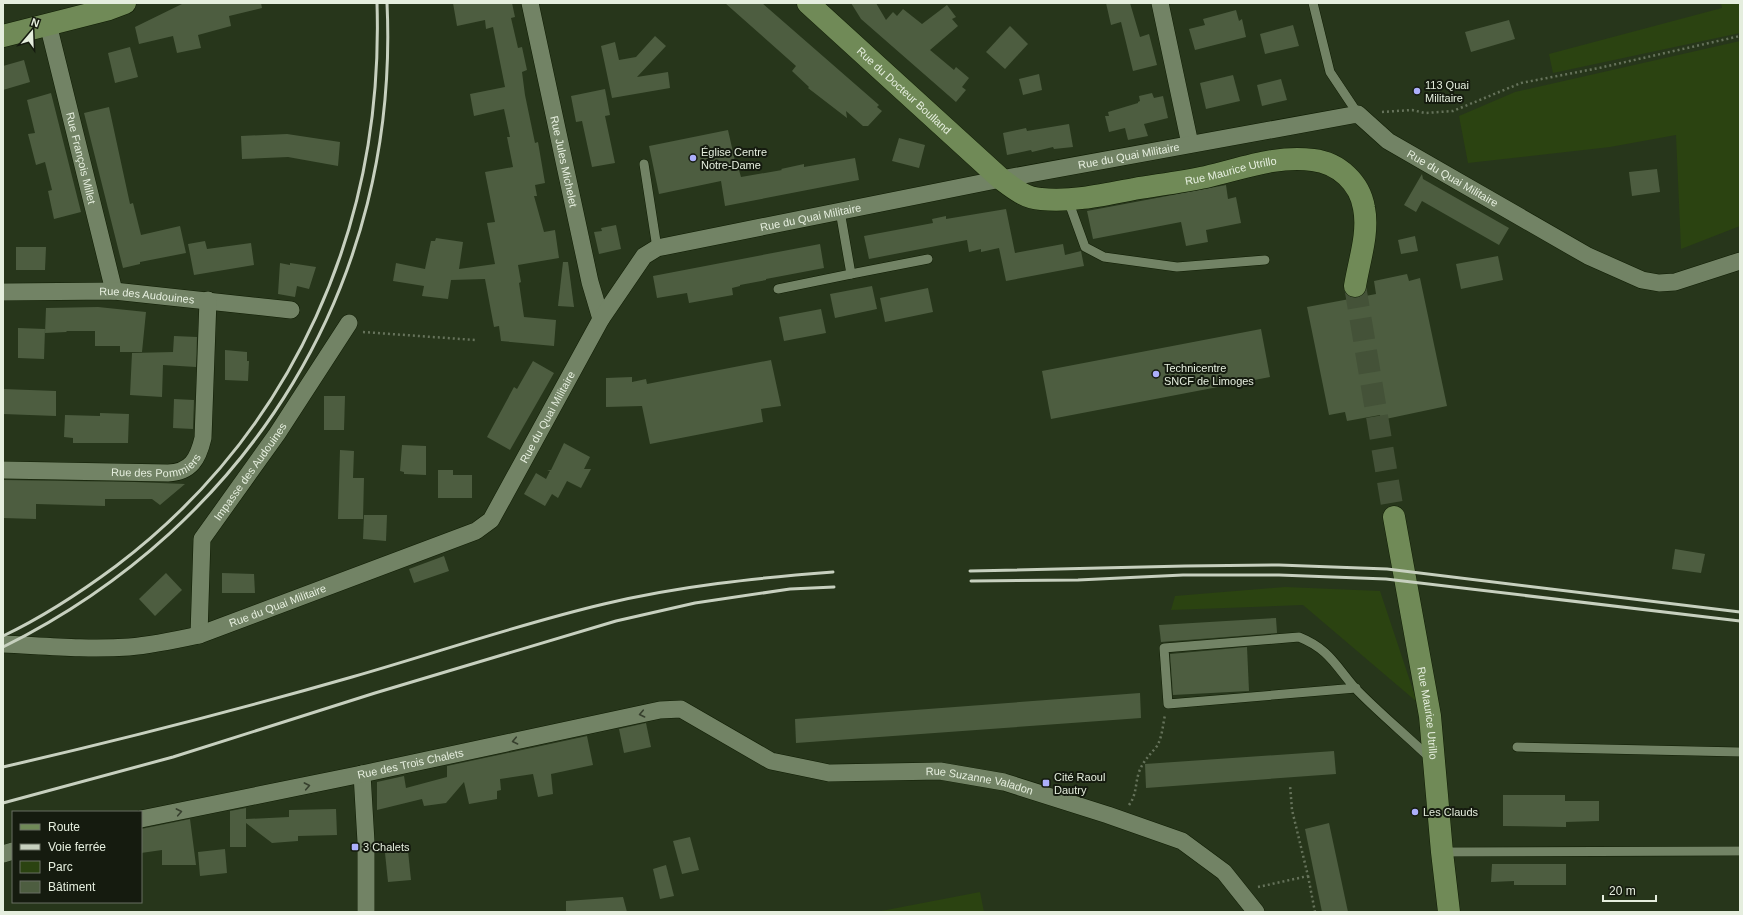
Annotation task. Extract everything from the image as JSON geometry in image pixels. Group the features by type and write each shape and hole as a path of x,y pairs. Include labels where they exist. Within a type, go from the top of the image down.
{"street":[{"path":"3,36 109,9 125,3"},
{"name":"Rue Jules Michelet","path":"530,3 590,282 601,319"},
{"name":"Rue du Docteur Boulland","path":"808,3 1001,179"},
{"path":"1160,3 1190,144"},
{"name":"Rue François Millet","path":"48,24 114,291"},
{"name":"Rue du Quai Militaire","path":"3,644 97,648 153,644 199,635 476,531 491,520 601,319 644,256 657,248 1001,179 1358,114 1388,141 1588,256 1642,280 1660,283 1675,282 1740,262"},
{"name":"Rue Maurice Utrillo","path":"1001,179 1020,194 1039,199 1068,200 1204,177 1270,161 1298,158 1330,164 1352,180 1361,195 1364,208 1365,228 1355,286"},
{"name":"Rue des Audouines","path":"3,292 114,291 291,310"},
{"name":"Rue des Pommiers","path":"3,470 178,473 185,469 194,461 200,451 203,438 208,300"},
{"name":"Impasse des Audouines","path":"199,635 202,539 277,434 349,323"},
{"name":"Rue Maurice Utrillo","path":"1394,517 1430,716 1449,912"},
{"name":"Rue Suzanne Valadon","path":"681,709 770,761 829,773 940,771 1004,782 1122,820 1182,842 1224,872 1256,912"},
{"name":"Rue des Trois Chalets","path":"142,819 362,774 660,710 681,709"},
{"path":"362,774 366,842 366,912"}],"lane":[{"path":"1313,3 1330,72 1358,114"},
{"path":"644,164 657,248"},
{"path":"1068,200 1085,246 1104,257 1177,267 1265,260"},
{"path":"840,211 851,274"},
{"path":"778,289 928,259"},
{"path":"1356,688 1168,704 1164,648 1299,638 1310,642 1325,651 1356,688 1435,763"},
{"path":"1517,747 1740,752"},
{"path":"1442,852 1740,851"}],"path":[{"path":"1358,114 1403,110 1425,113 1453,111 1522,83 1599,68 1740,36"},
{"path":"349,323 360,331 368,333 475,340"},
{"path":"1122,820 1134,797 1138,774 1141,767 1146,758 1158,745 1168,704"},
{"path":"1290,785 1292,810 1315,912"},
{"path":"1240,891 1308,876"}],"green space":[{"path":"1721,3 1740,3 1740,33 1553,73 1549,54 1722,8"},
{"path":"1740,41 1740,226 1681,249 1676,135 1610,147 1468,163 1459,116 1515,92"},
{"path":"1285,587 1380,591 1417,702 1303,605 1171,610 1175,596"},
{"path":"980,892 984,912 876,912"}],"building":[{"path":"184,3 261,3 262,8 229,16 231,26 198,35 201,48 177,53 173,36 139,44 135,27"},
{"path":"453,3 512,3 515,17 511,18 518,48 522,47 527,70 522,72 525,95 535,143 538,142 545,183 535,185 537,196 534,196 544,232 555,230 559,258 518,265 521,282 519,283 524,317 556,320 554,346 501,341 499,326 494,327 485,279 451,280 448,299 422,296 424,286 393,281 396,263 425,269 431,241 435,241 436,238 463,242 459,269 495,264 487,223 495,222 485,172 513,167 507,137 510,137 504,109 474,116 470,94 505,87 493,27 486,29 485,20 457,26"},
{"path":"725,3 762,3 879,105 877,107 882,111 868,126 863,126 846,111 847,118 808,88 809,87 792,71 796,66"},
{"path":"851,3 876,3 886,20 893,12 897,16 903,9 922,24 947,5 956,17 952,19 958,26 930,50 954,70 956,67 969,78 962,87 966,90 956,102 861,19"},
{"path":"1106,3 1130,3 1140,37 1149,34 1157,65 1133,71 1121,22 1111,25"},
{"path":"1236,10 1239,21 1242,19 1246,37 1195,50 1189,29 1205,25 1203,19"},
{"path":"1509,20 1515,39 1471,52 1465,32"},
{"path":"1293,25 1299,46 1265,54 1260,34"},
{"path":"1010,26 1028,44 1005,69 986,52"},
{"path":"655,36 666,46 637,77 668,72 670,88 612,98 601,46 615,42 619,60 636,57"},
{"path":"130,47 138,77 115,83 108,53"},
{"path":"24,60 30,82 3,90 3,66"},
{"path":"1039,74 1042,90 1023,95 1019,79"},
{"path":"1233,75 1240,101 1206,109 1200,83"},
{"path":"1281,79 1287,100 1262,106 1257,85"},
{"path":"605,89 610,115 605,116 615,163 592,167 582,121 576,122 571,96"},
{"path":"51,93 81,212 54,219 48,191 52,190 45,162 36,165 28,134 35,133 27,100"},
{"path":"1152,93 1154,98 1163,96 1168,118 1144,124 1148,136 1128,140 1125,128 1109,132 1105,116 1109,116 1108,112 1138,103 1140,101 1139,96"},
{"path":"109,107 130,204 133,203 141,235 180,226 186,253 140,262 140,264 123,268 84,113"},
{"path":"1069,124 1073,147 1054,149 1053,147 1032,152 1031,150 1007,155 1003,133 1026,128 1027,131"},
{"name":"Église Centre Notre-Dame","path":"728,130 737,170 739,170 741,177 782,170 781,169 804,164 804,167 855,158 859,180 725,206 721,181 659,194 649,146"},
{"path":"287,134 340,142 338,166 288,157 242,159 241,136"},
{"path":"899,138 925,145 919,168 892,161"},
{"path":"1657,169 1660,192 1632,196 1629,172"},
{"path":"1422,174 1423,179 1509,228 1499,245 1422,201 1416,212 1404,205"},
{"path":"1226,185 1228,199 1236,197 1241,223 1206,230 1208,242 1186,246 1181,222 1093,239 1087,211"},
{"path":"1006,209 1015,253 1063,244 1065,255 1081,251 1084,266 1006,281 999,248 981,252 981,249 969,252 967,240 869,259 864,236 933,223 932,219 946,216 946,219"},
{"path":"616,225 621,249 599,254 594,232 602,231 601,228"},
{"path":"1415,236 1418,251 1401,254 1398,240"},
{"path":"205,241 207,249 251,243 254,265 194,275 188,244"},
{"path":"820,244 824,268 740,285 732,288 733,295 689,303 687,293 657,298 653,276"},
{"path":"16,247 46,247 45,270 16,270"},
{"path":"1498,256 1503,280 1461,289 1456,264"},
{"path":"563,262 568,262 574,307 558,306"},
{"path":"280,263 316,267 309,289 297,286 295,297 278,294"},
{"path":"1407,274 1409,281 1420,278 1447,406 1381,420 1380,415 1347,421 1345,412 1329,415 1307,307 1376,294 1374,281"},
{"path":"872,286 877,309 835,318 830,294"},
{"path":"928,288 933,312 885,322 880,298"},
{"path":"98,307 146,312 142,352 120,352 120,346 95,346 95,331 45,333 46,308"},
{"path":"821,309 826,333 784,341 779,317"},
{"path":"18,328 45,329 44,359 18,358"},
{"name":"Technicentre SNCF de Limoges","path":"1261,329 1270,377 1051,419 1042,371"},
{"path":"174,336 197,337 196,367 163,365 162,397 130,395 132,353 173,352"},
{"path":"225,350 247,352 247,361 249,361 248,381 225,380"},
{"path":"771,360 781,406 761,409 763,422 650,444 642,406 606,407 606,378 632,377 632,382 646,379 647,384"},
{"path":"533,361 554,373 510,450 487,437 514,387 517,389"},
{"path":"3,389 56,391 56,416 3,414"},
{"path":"324,396 345,396 344,430 324,430"},
{"path":"174,399 194,400 193,429 173,428"},
{"path":"100,413 129,414 128,443 73,443 73,438 64,437 65,415 100,416"},
{"path":"564,443 590,457 584,469 591,469 581,488 567,481 558,498 552,494 545,506 524,494 536,473 546,479 550,471 547,470 551,470"},
{"path":"402,445 426,446 426,475 404,474 404,472 400,471"},
{"path":"340,450 354,451 353,478 364,478 363,519 338,519"},
{"path":"438,470 453,470 453,475 472,475 472,498 438,498"},
{"path":"3,480 185,484 160,505 152,499 105,499 105,506 36,504 36,519 3,518"},
{"path":"364,515 387,515 386,541 363,539"},
{"path":"1675,549 1705,554 1701,573 1672,569"},
{"path":"444,556 449,571 414,583 409,569"},
{"path":"166,573 182,590 155,616 139,599"},
{"path":"222,573 254,574 255,593 222,593"},
{"path":"1276,618 1277,633 1161,642 1159,625"},
{"path":"1247,647 1249,691 1173,695 1170,654"},
{"path":"1140,693 1141,718 796,743 795,719"},
{"path":"646,723 651,747 624,753 619,729"},
{"path":"587,736 593,765 551,774 553,794 538,797 533,774 500,779 501,790 497,791 497,799 469,804 464,782 446,803 424,806 422,799 377,810 377,782 404,776 406,788 447,777 447,766"},
{"path":"1334,751 1336,774 1146,788 1145,764"},
{"path":"1503,795 1565,795 1565,801 1599,801 1599,821 1566,822 1566,827 1503,826"},
{"path":"246,808 246,819 289,817 289,810 336,809 337,835 298,836 298,841 272,843 246,823 246,847 230,847 230,811"},
{"path":"190,819 196,865 162,865 162,850 142,853 142,829"},
{"path":"1329,823 1348,912 1322,912 1305,829"},
{"path":"690,837 699,870 682,874 673,841"},
{"path":"225,849 227,873 200,876 198,852"},
{"path":"408,851 411,880 388,882 385,853"},
{"path":"1492,864 1566,864 1566,885 1514,885 1514,881 1491,882"},
{"path":"666,865 674,896 660,899 653,869"},
{"path":"623,897 627,912 566,912 566,901"}],"tunnel":[{"path":"1355,286 1394,517"}],"railway":[{"path":"3,636 47,612 103,576 179,512 233,452 279,387 316,317 344,243 364,166 375,85 377,3"},
{"path":"3,647 91,595 169,534 237,462 293,383 337,297 367,204 384,105 387,3"},
{"path":"970,571 1279,565 1387,569 1740,612"},
{"path":"3,767 135,735 265,701 383,668 541,620 604,604 661,592 689,588 775,577 833,572"},
{"path":"971,581 1078,580 1183,575 1279,575 1386,579 1740,621"},
{"path":"3,803 173,757 375,693 616,621 695,603 790,589 834,587"}],"place":[{"name":"113 Quai Militaire","path":"1417,91"},
{"name":"Église Centre Notre-Dame","path":"693,158"},
{"name":"Technicentre SNCF de Limoges","path":"1156,374"},
{"name":"Cité Raoul Dautry","path":"1046,783"},
{"name":"Les Clauds","path":"1415,812"},
{"name":"3 Chalets","path":"355,847"}]}
